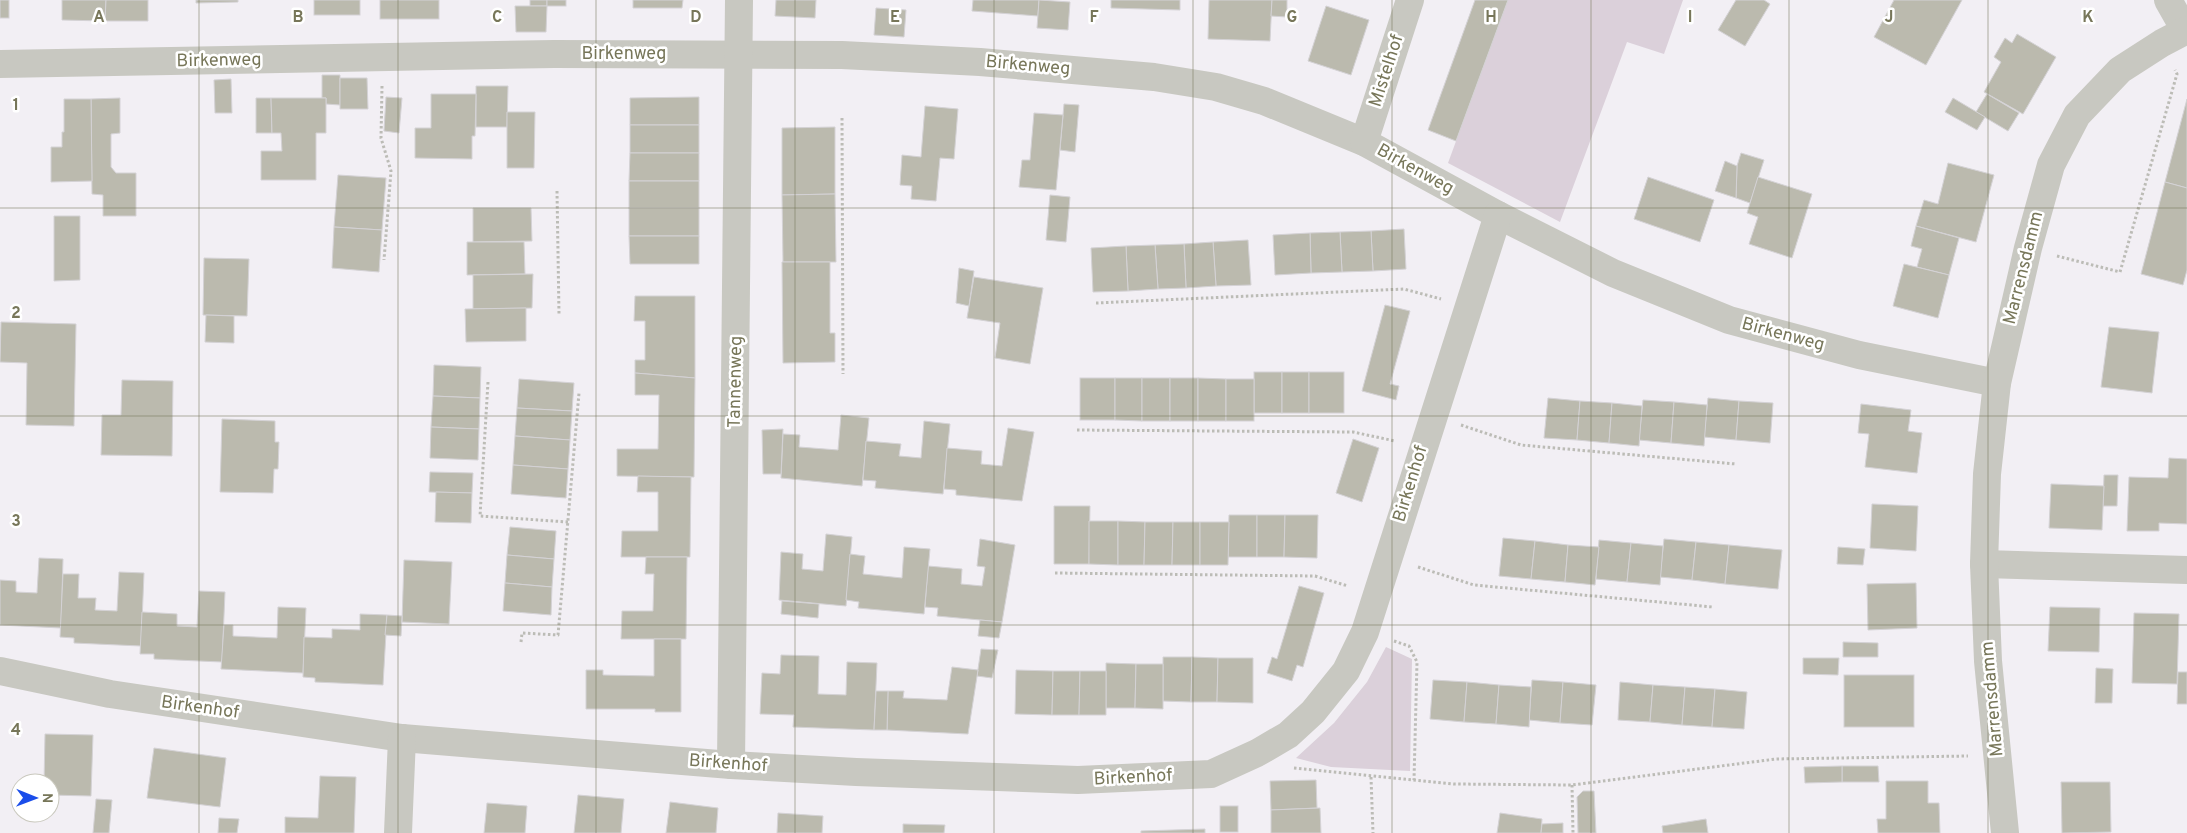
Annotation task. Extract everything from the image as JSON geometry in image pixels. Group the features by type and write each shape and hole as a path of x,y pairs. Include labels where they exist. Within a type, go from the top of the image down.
{"street":[{"name":"Tannenweg","path":"731,765 739,0"},
{"name":"Mistelhof","path":"1364,142 1410,0"},
{"path":"2168,0 2178,34"},
{"name":"Marrensdamm","path":"2005,833 1988,661 1984,564 1987,474 1997,383 2028,248 2051,165 2077,115 2120,70 2178,34"},
{"name":"Birkenweg","path":"0,64 554,54 842,55 980,62 1154,77 1216,88 1264,101 1364,142 1498,215 1613,272 1729,320 1859,356 1997,383"},
{"name":"Birkenhof","path":"0,671 110,694 402,738 731,765 856,772 1078,780 1211,774 1258,753 1288,735 1314,712 1346,672 1365,632 1377,596 1432,416 1498,215"},
{"path":"1984,564 2187,570"},
{"path":"398,833 402,738"}],"path":[{"path":"2028,248 2120,272 2177,74 2178,34"},
{"path":"383,58 381,138 391,171 384,260"},
{"path":"842,118 844,374"},
{"path":"557,191 559,314"},
{"path":"1096,303 1404,289 1468,308"},
{"path":"488,382 480,516 568,522"},
{"path":"521,642 522,633 558,635 579,393"},
{"path":"1432,416 1521,445 1736,464"},
{"path":"1077,430 1354,432 1422,449"},
{"path":"1388,557 1474,585 1713,607"},
{"path":"1055,573 1315,576 1377,596"},
{"path":"1365,632 1409,646 1417,662 1414,780"},
{"path":"1258,753 1278,766 1371,777 1454,784 1572,785 1776,759 1998,756"},
{"path":"1371,777 1373,833"},
{"path":"1572,785 1573,833"}],"shaded area":[{"path":"1508,0 1683,0 1664,54 1627,42 1560,222 1448,163"},
{"path":"1386,647 1412,659 1410,771 1331,767 1296,758 1334,723 1367,682"}],"building":[{"path":"0,0 9,0 9,18 0,18"},
{"path":"62,0 106,0 105,21 62,20"},
{"path":"106,0 148,0 148,21 105,21"},
{"path":"196,0 238,0 238,2 196,3"},
{"path":"314,0 360,0 360,15 314,15"},
{"path":"380,0 439,0 439,19 380,19"},
{"path":"530,0 547,0 547,6 530,6"},
{"path":"547,0 566,0 566,6 547,6"},
{"path":"633,0 683,0 682,8 633,8"},
{"path":"776,0 816,0 815,18 775,16"},
{"path":"973,0 1039,0 1038,16 972,11"},
{"path":"1039,0 1070,2 1068,30 1037,28"},
{"path":"1111,0 1180,0 1180,10 1111,8"},
{"path":"1209,0 1272,0 1270,41 1208,39"},
{"path":"1272,0 1287,0 1287,17 1271,16"},
{"path":"1475,0 1508,0 1456,141 1428,130"},
{"path":"1736,0 1764,0 1770,4 1745,46 1718,30"},
{"path":"1894,0 1962,0 1926,65 1874,37"},
{"path":"515,6 547,6 546,32 516,32"},
{"path":"1326,6 1369,20 1351,75 1308,61"},
{"path":"876,8 906,10 904,37 874,35"},
{"path":"2017,34 2056,57 2023,114 1984,92 2001,62 1994,57 2005,38 2012,43"},
{"path":"322,75 340,75 340,105 326,104 326,98 322,98"},
{"path":"340,78 367,78 368,109 340,109"},
{"path":"231,79 232,113 215,113 214,80"},
{"path":"476,86 508,86 507,127 476,127"},
{"path":"431,94 476,94 475,136 472,136 472,159 415,158 415,128 431,128"},
{"path":"1987,94 2019,113 2008,131 1976,112"},
{"path":"386,97 402,98 399,133 384,131"},
{"path":"699,97 699,125 630,125 630,98"},
{"path":"120,98 120,133 111,134 111,167 116,173 136,173 136,216 103,216 103,195 92,194 91,99"},
{"path":"256,98 271,98 272,133 256,133"},
{"path":"271,98 326,98 326,133 316,133 316,180 261,180 261,151 282,151 281,133 272,133"},
{"path":"1953,98 1985,117 1977,130 1945,112"},
{"path":"64,99 91,99 92,181 51,182 51,147 62,147"},
{"path":"2187,99 2187,188 2165,182"},
{"path":"1064,104 1079,105 1075,152 1060,150"},
{"path":"925,106 958,109 954,159 940,158 936,201 911,199 912,186 900,185 902,155 921,157"},
{"path":"507,112 535,112 534,168 507,168"},
{"path":"1034,113 1063,115 1056,190 1019,187 1022,160 1030,160"},
{"path":"630,125 699,125 699,153 630,153"},
{"path":"835,127 835,194 782,195 782,128"},
{"path":"630,153 699,153 699,181 629,181"},
{"path":"1741,153 1764,160 1750,203 1736,198 1737,166"},
{"path":"1725,161 1737,166 1736,198 1715,191"},
{"path":"1948,163 1994,175 1976,242 1916,226 1924,200 1938,204"},
{"path":"338,175 386,178 382,230 334,227"},
{"path":"1648,177 1714,200 1700,242 1634,219"},
{"path":"1758,177 1812,194 1792,258 1749,244 1758,217 1747,213"},
{"path":"629,181 699,181 699,208 629,208"},
{"path":"2165,182 2187,188 2187,270 2183,285 2141,274"},
{"path":"835,194 836,262 783,262 782,195"},
{"path":"1050,195 1070,197 1066,242 1046,240"},
{"path":"473,208 531,208 532,241 473,242"},
{"path":"629,208 699,208 699,236 629,236"},
{"path":"54,216 80,216 80,280 54,281"},
{"path":"1916,226 1959,238 1949,275 1917,267 1922,249 1911,246"},
{"path":"334,227 382,230 379,272 332,268"},
{"path":"1404,229 1406,269 1373,271 1371,231"},
{"path":"1371,231 1373,271 1342,272 1340,232"},
{"path":"1340,232 1342,272 1311,273 1310,233"},
{"path":"1310,233 1311,273 1275,275 1273,235"},
{"path":"629,236 699,236 699,264 630,264"},
{"path":"1248,240 1251,285 1216,286 1213,242"},
{"path":"467,242 524,242 525,274 467,275"},
{"path":"1213,242 1216,286 1186,288 1184,244"},
{"path":"1184,244 1186,288 1158,289 1155,245"},
{"path":"1155,245 1158,289 1128,291 1126,246"},
{"path":"1126,246 1128,291 1093,292 1091,248"},
{"path":"204,258 249,259 247,316 203,315"},
{"path":"782,262 830,262 830,333 835,333 835,362 783,363"},
{"path":"1904,264 1949,275 1938,318 1893,306"},
{"path":"959,268 974,271 969,306 956,303"},
{"path":"533,274 532,308 473,309 473,275"},
{"path":"974,277 1043,288 1030,364 995,358 1000,323 967,318"},
{"path":"635,296 695,296 695,378 635,373 635,360 645,360 645,321 634,321"},
{"path":"1385,305 1410,311 1390,384 1399,386 1396,400 1362,391"},
{"path":"526,308 526,341 466,342 465,309"},
{"path":"206,315 234,316 234,343 205,342"},
{"path":"1,322 76,324 74,426 26,425 27,363 0,362"},
{"path":"2109,327 2159,332 2152,393 2101,387"},
{"path":"434,365 481,367 480,398 433,396"},
{"path":"1254,372 1282,372 1282,413 1254,413"},
{"path":"1282,372 1309,372 1309,413 1282,413"},
{"path":"1309,372 1344,372 1344,413 1309,413"},
{"path":"635,373 695,378 694,477 617,476 617,449 658,449 659,395 635,395"},
{"path":"1080,378 1115,378 1115,420 1080,420"},
{"path":"1115,378 1142,378 1142,421 1115,420"},
{"path":"1142,378 1170,378 1170,421 1142,421"},
{"path":"1170,378 1198,378 1198,421 1170,421"},
{"path":"1198,378 1226,379 1226,421 1198,421"},
{"path":"519,379 574,383 572,411 517,408"},
{"path":"1226,379 1254,379 1254,421 1226,421"},
{"path":"122,380 173,381 172,456 101,455 102,415 121,415"},
{"path":"433,396 480,398 479,429 431,427"},
{"path":"1548,398 1580,401 1577,440 1544,438"},
{"path":"1708,398 1739,401 1736,440 1704,437"},
{"path":"1643,400 1674,402 1671,443 1639,440"},
{"path":"1580,401 1612,403 1609,443 1577,440"},
{"path":"1739,401 1773,403 1770,443 1736,440"},
{"path":"1674,402 1707,405 1704,446 1671,443"},
{"path":"1612,403 1642,406 1639,446 1609,443"},
{"path":"1861,404 1911,410 1908,431 1922,433 1917,473 1865,467 1869,434 1858,433"},
{"path":"517,408 572,411 570,440 515,436"},
{"path":"841,415 869,418 862,486 781,478 783,434 800,435 799,447 838,450"},
{"path":"222,419 275,421 275,442 279,442 278,469 274,469 273,493 220,492"},
{"path":"924,421 950,424 943,494 875,488 876,481 863,480 866,441 901,444 899,456 921,458"},
{"path":"431,427 479,429 478,460 430,458"},
{"path":"1008,428 1034,432 1022,501 956,495 956,490 944,489 947,448 982,451 981,464 1002,466"},
{"path":"783,429 781,474 763,474 762,430"},
{"path":"515,436 570,440 568,469 513,465"},
{"path":"1353,439 1379,448 1362,502 1336,493"},
{"path":"2169,458 2187,459 2187,524 2159,523 2159,531 2127,531 2129,477 2168,478"},
{"path":"513,465 568,469 566,498 511,494"},
{"path":"430,472 473,473 472,493 429,492"},
{"path":"2104,475 2118,475 2117,506 2103,506"},
{"path":"638,476 691,477 690,557 621,557 622,531 658,531 658,492 637,492"},
{"path":"2051,484 2104,486 2102,530 2049,528"},
{"path":"436,492 472,493 471,523 435,522"},
{"path":"1872,504 1918,506 1916,551 1870,548"},
{"path":"1054,506 1090,506 1089,564 1054,564"},
{"path":"1229,515 1257,515 1257,557 1228,557"},
{"path":"1257,515 1285,515 1284,557 1257,557"},
{"path":"1285,515 1318,515 1317,558 1284,557"},
{"path":"1089,521 1118,521 1118,565 1089,564"},
{"path":"1118,521 1145,522 1144,565 1118,565"},
{"path":"1145,522 1173,522 1172,565 1144,565"},
{"path":"1173,522 1200,522 1200,565 1172,565"},
{"path":"1200,522 1229,522 1228,565 1200,565"},
{"path":"510,527 556,531 554,559 507,555"},
{"path":"826,534 852,537 846,606 779,600 781,552 803,554 802,569 823,571"},
{"path":"1503,538 1535,541 1531,579 1499,576"},
{"path":"980,539 1015,545 1002,622 937,616 938,608 925,607 928,566 962,569 961,584 982,586 985,567 977,566"},
{"path":"1664,539 1696,542 1692,580 1660,577"},
{"path":"1599,540 1631,543 1627,582 1596,579"},
{"path":"1535,541 1568,545 1565,582 1531,579"},
{"path":"1696,542 1729,545 1725,584 1692,580"},
{"path":"1631,543 1663,546 1660,585 1627,582"},
{"path":"1568,545 1599,547 1595,585 1565,582"},
{"path":"1729,545 1782,550 1778,589 1725,584"},
{"path":"904,547 930,549 924,614 858,608 859,602 846,600 850,554 865,556 863,574 902,578"},
{"path":"1838,547 1865,549 1863,565 1837,564"},
{"path":"507,555 554,559 552,587 505,583"},
{"path":"646,557 687,557 686,639 621,639 622,611 653,611 654,574 645,574"},
{"path":"39,558 63,559 61,628 0,625 0,580 16,581 16,592 37,593"},
{"path":"404,560 452,562 449,624 402,622"},
{"path":"119,572 144,573 141,646 74,643 74,638 60,637 63,574 79,574 78,598 96,598 95,610 117,611"},
{"path":"505,583 552,587 551,615 503,611"},
{"path":"1916,583 1917,628 1868,630 1867,584"},
{"path":"1299,586 1324,593 1303,667 1297,665 1292,681 1267,673 1272,657 1277,659"},
{"path":"199,591 225,592 222,662 154,659 154,654 140,654 142,612 177,614 177,626 197,627"},
{"path":"782,601 819,604 818,618 781,614"},
{"path":"278,607 306,608 303,673 221,669 224,625 233,625 233,636 277,638"},
{"path":"2050,607 2100,608 2099,652 2048,651"},
{"path":"2134,613 2179,614 2177,684 2132,683"},
{"path":"360,614 387,615 383,685 315,682 315,678 303,677 304,637 332,638 332,629 360,630"},
{"path":"387,615 402,616 401,636 385,635"},
{"path":"980,620 1002,622 999,638 978,636"},
{"path":"654,639 681,639 681,712 655,712 655,709 586,709 586,670 603,670 603,675 654,676"},
{"path":"1843,642 1878,643 1878,657 1843,657"},
{"path":"981,649 998,650 992,678 977,676"},
{"path":"781,655 819,656 818,694 846,695 847,662 877,663 874,730 793,727 794,715 760,714 762,673 780,674"},
{"path":"1163,657 1192,657 1191,702 1163,701"},
{"path":"1192,657 1218,658 1217,702 1191,702"},
{"path":"1218,658 1253,658 1253,703 1217,702"},
{"path":"1803,658 1839,658 1838,675 1803,674"},
{"path":"1106,663 1136,664 1135,708 1106,708"},
{"path":"1136,664 1163,664 1163,709 1135,708"},
{"path":"952,667 978,670 968,734 887,730 888,691 904,691 903,698 947,700"},
{"path":"2096,668 2113,669 2112,703 2095,703"},
{"path":"1016,670 1053,671 1052,715 1015,714"},
{"path":"1053,671 1080,671 1079,715 1052,715"},
{"path":"1080,671 1106,671 1106,715 1079,715"},
{"path":"2178,672 2187,672 2187,704 2177,704"},
{"path":"1844,675 1914,675 1914,727 1844,727"},
{"path":"1433,680 1467,682 1464,722 1430,719"},
{"path":"1532,680 1563,682 1560,723 1529,720"},
{"path":"1467,682 1499,685 1496,724 1464,722"},
{"path":"1563,682 1596,685 1592,725 1560,723"},
{"path":"1620,682 1653,685 1650,722 1618,720"},
{"path":"1499,685 1531,687 1529,727 1496,724"},
{"path":"1653,685 1685,687 1682,725 1650,722"},
{"path":"1685,687 1715,689 1712,727 1682,725"},
{"path":"1715,689 1747,692 1744,729 1712,727"},
{"path":"876,691 888,691 887,730 874,730"},
{"path":"45,734 93,735 91,796 60,795 60,773 44,773"},
{"path":"154,748 226,758 220,807 147,798"},
{"path":"1842,766 1878,766 1879,782 1842,782"},
{"path":"1842,766 1842,782 1805,783 1804,767"},
{"path":"320,776 356,777 354,833 285,833 285,817 318,818"},
{"path":"1316,780 1317,808 1271,810 1270,781"},
{"path":"1886,781 1928,781 1928,803 1939,803 1940,833 1878,833 1877,819 1886,819"},
{"path":"2061,782 2110,782 2111,832 2062,833"},
{"path":"1583,791 1594,791 1596,833 1578,833 1577,797"},
{"path":"578,795 624,799 621,833 574,833"},
{"path":"96,799 112,800 109,833 93,833"},
{"path":"670,802 718,808 716,833 666,833"},
{"path":"487,803 527,806 525,833 484,833"},
{"path":"1220,806 1238,806 1238,832 1220,832"},
{"path":"1320,808 1321,833 1271,833 1271,810"},
{"path":"778,813 823,816 822,833 777,833"},
{"path":"1500,813 1542,819 1541,833 1497,833"},
{"path":"219,818 239,819 237,833 218,833"},
{"path":"1706,819 1708,833 1663,833 1662,826"},
{"path":"1563,823 1563,833 1541,833 1542,824"},
{"path":"903,824 945,825 944,833 903,833"},
{"path":"1205,829 1205,833 1141,833 1141,831"}]}
